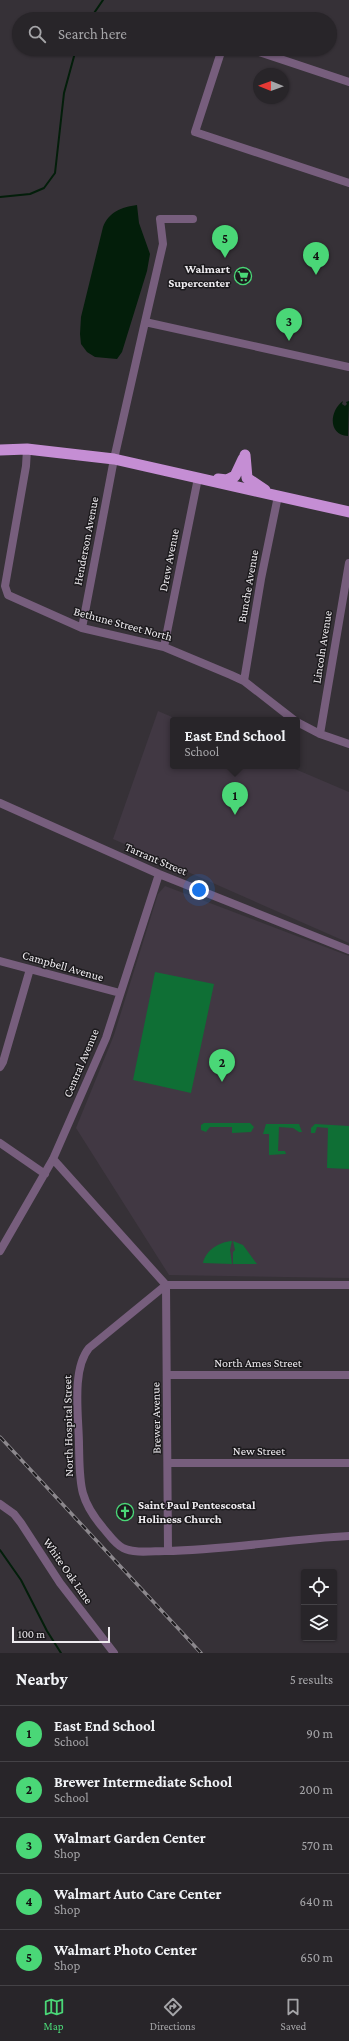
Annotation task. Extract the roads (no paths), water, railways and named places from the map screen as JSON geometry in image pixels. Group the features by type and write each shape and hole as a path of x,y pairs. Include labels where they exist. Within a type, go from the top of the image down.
{"highway":[{"path":"0,450 27,449 114,459 349,512"},
{"path":"200,479 226,480 236,476 244,455 247,478 277,496"}],"street":[{"path":"220,56 195,132 349,183"},
{"path":"271,56 349,82"},
{"name":"Henderson Avenue","path":"82,628 114,459 163,244 160,219 193,220"},
{"path":"145,322 349,367"},
{"name":"Bethune Street North","path":"27,449 6,592 12,598 82,628 164,647 244,681 290,717"},
{"name":"Drew Avenue","path":"164,647 200,479"},
{"name":"Bunche Avenue","path":"244,681 277,496"},
{"name":"Lincoln Avenue","path":"320,734 349,563"},
{"path":"300,724 320,734 349,744"},
{"name":"Tarrant Street","path":"0,803 159,874 349,950"},
{"name":"Central Avenue","path":"0,1251 53,1159 106,1038 159,874"},
{"name":"Campbell Avenue","path":"0,961 120,993"},
{"path":"0,1067 4,1062 30,969"},
{"path":"0,1143 44,1174"},
{"path":"53,1159 166,1285 349,1285"},
{"name":"Brewer Avenue","path":"166,1285 168,1551"},
{"name":"North Hospital Street","path":"166,1285 89,1348 81,1360 78,1385 80,1475 82,1494 88,1508 116,1544 129,1550 200,1550 349,1536"},
{"name":"North Ames Street","path":"167,1375 349,1375"},
{"name":"New Street","path":"168,1463 349,1464"},
{"name":"White Oak Lane","path":"0,1504 14,1514 21,1523 60,1583 114,1653"}],"waterway":[{"path":"95,12 103,0"},
{"path":"0,197 30,194 44,188 55,173 64,93 74,56"},
{"path":"0,1550 21,1580 47,1631 61,1653"}],"railway":[{"path":"0,1437 201,1653"}],"place":[{"name":"Walmart Photo Center","path":"225,258"},
{"name":"Walmart Auto Care Center","path":"316,275"},
{"name":"Walmart Supercenter","path":"243,276"},
{"name":"Walmart Garden Center","path":"289,341"},
{"name":"East End School","path":"235,815"},
{"name":"Brewer Intermediate School","path":"222,1082"},
{"name":"Saint Paul Pentescostal Holiness Church","path":"125,1512"}]}
